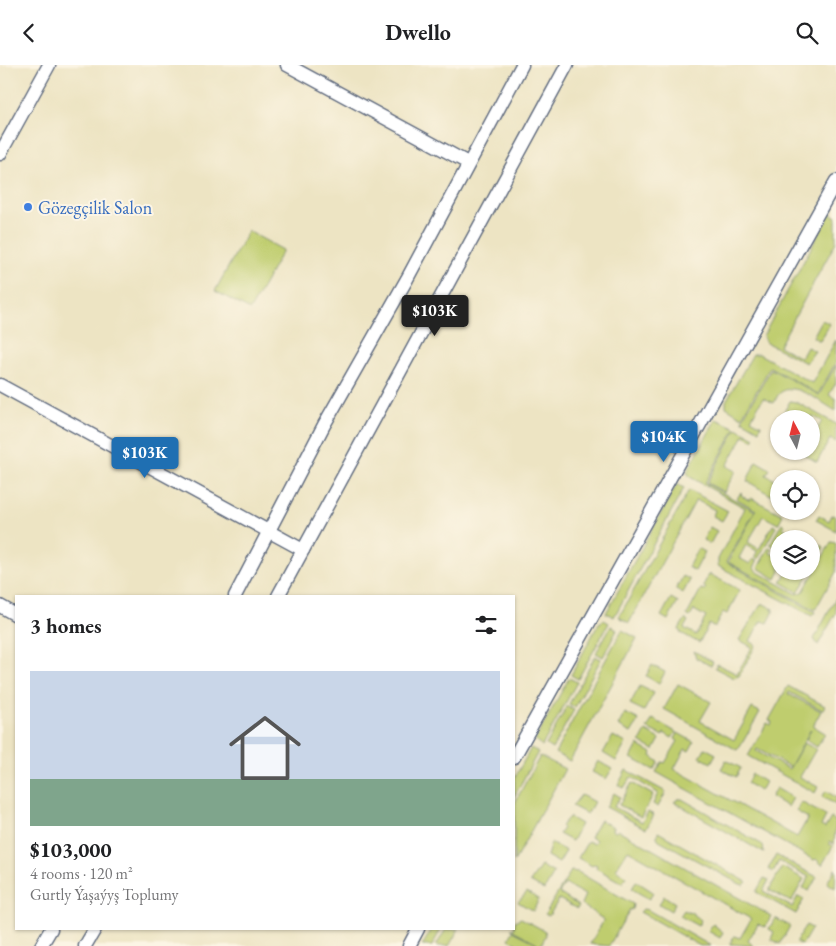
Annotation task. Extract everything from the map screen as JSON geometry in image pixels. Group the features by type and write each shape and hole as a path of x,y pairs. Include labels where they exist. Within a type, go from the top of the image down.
{"street":[{"path":"0,154 49,65"},
{"path":"287,65 468,163"},
{"path":"236,595 324,425 407,279 522,65"},
{"path":"279,595 567,65"},
{"path":"515,755 836,181"},
{"path":"0,385 303,550"},
{"path":"0,606 15,614"},
{"path":"41,946 49,930"},
{"path":"85,946 94,930"},
{"path":"409,946 417,930"}],"green space":[{"path":"830,213 836,217 836,242 779,346 801,358 807,347 815,351 806,363 765,342 763,336"},
{"path":"248,231 283,250 250,310 215,291"},
{"path":"822,320 830,324 820,341 813,337"},
{"path":"836,340 836,362 818,394 770,367 742,417 726,407 726,401 753,354 759,354 812,383"},
{"path":"836,365 836,383 829,395 836,399 836,411 809,395 795,389 788,389 777,396 774,403 763,398 751,419 761,425 759,430 742,420 771,369 819,395"},
{"path":"790,401 811,410 785,410"},
{"path":"820,415 836,424 836,442 830,439 820,457 820,424 822,421 820,420"},
{"path":"716,419 736,428 705,483 755,511 726,562 815,612 812,616 718,566 718,559 745,508 690,477 687,472"},
{"path":"737,428 755,438 753,440 744,435 727,466 736,471 724,492 707,483"},
{"path":"756,461 770,469 766,475 770,477 770,495 747,481"},
{"path":"677,484 684,488 614,617 606,613"},
{"path":"689,490 728,511 722,521 713,516 715,510 696,500 629,623 619,617"},
{"path":"741,492 742,496 750,501 751,498 770,508 770,520 763,516 748,542 759,549 770,530 770,538 758,559 755,557 757,551 746,545 739,558 750,564 753,559 757,561 754,568 756,571 797,594 803,592 810,580 820,580 820,562 831,542 836,543 836,572 815,610 728,562 756,510 737,499"},
{"path":"832,515 836,517 836,531 816,520 820,520 820,516 829,521"},
{"path":"770,520 780,520 778,524"},
{"path":"782,523 785,525 783,528 786,530 778,530"},
{"path":"773,525 776,527 774,530 770,530"},
{"path":"710,527 717,531 710,544 703,540"},
{"path":"821,545 824,547 820,554"},
{"path":"769,547 770,575 758,568"},
{"path":"698,548 705,552 695,571 688,567"},
{"path":"709,574 740,590 727,614 723,612 715,627 709,624 699,643 681,633 679,629 685,619 688,621 684,628 696,635 706,617 694,610 690,617 687,615 701,589 704,590 706,588 703,586"},
{"path":"683,576 690,580 683,593 676,589"},
{"path":"782,580 806,580 798,592 781,582"},
{"path":"671,598 678,602 668,620 661,616"},
{"path":"836,598 836,613 818,645 814,639"},
{"path":"762,603 773,609 773,613 768,623 761,621 750,641 756,645 739,676 734,678 715,668 717,664 737,674 752,647 739,640"},
{"path":"604,620 609,623 578,679 571,675 599,623"},
{"path":"611,626 617,630 603,657 596,653"},
{"path":"622,630 637,638 570,761 555,753"},
{"path":"694,651 713,662 711,666 696,658"},
{"path":"595,656 601,659 575,707 569,704"},
{"path":"652,665 665,672 659,684 646,676"},
{"path":"569,678 577,682 542,746 535,740"},
{"path":"678,684 711,702 700,721 734,740 752,708 760,712 737,750 664,709"},
{"path":"640,686 654,693 644,711 630,704"},
{"path":"788,686 825,706 822,710 789,692 788,694 821,711 813,726 825,733 817,747 806,740 811,729 790,767 757,749 756,751 789,769 804,743 816,749 800,777 818,787 815,793 748,756 767,723 771,725 772,722 769,720"},
{"path":"567,706 574,710 552,749 546,745"},
{"path":"625,713 639,720 631,733 618,726"},
{"path":"653,719 676,732 672,738 664,733 662,736 647,728"},
{"path":"646,731 660,739 654,750 640,742"},
{"path":"678,733 694,742 689,751 685,749 674,769 797,837 808,818 796,811 801,802 826,816 821,826 825,828 831,818 836,821 834,844 830,841 829,844 833,846 822,865 816,859 814,860 656,772 662,762 665,763 678,741 675,739"},
{"path":"613,736 626,743 616,761 603,753"},
{"path":"638,745 652,753 651,756 659,762 654,770 631,758"},
{"path":"531,748 538,752 515,795 515,777"},
{"path":"705,748 716,754 711,763 700,757"},
{"path":"540,756 565,769 515,860 515,802"},
{"path":"726,760 741,768 736,777 721,769"},
{"path":"598,761 612,769 606,779 592,772"},
{"path":"626,770 666,792 658,807 653,804 658,793 631,777 624,788 618,785"},
{"path":"752,774 765,782 760,791 747,783"},
{"path":"632,783 653,795 641,817 619,805"},
{"path":"776,788 793,798 788,807 771,797"},
{"path":"826,791 836,797 836,805 822,797"},
{"path":"614,793 620,797 614,807 642,822 648,812 654,815 646,829 606,807"},
{"path":"581,795 594,802 587,814 572,806"},
{"path":"682,799 763,845 764,853 674,802"},
{"path":"569,817 581,824 572,841 559,834 563,828 561,826"},
{"path":"600,820 613,827 612,830 616,832 618,830 771,916 765,927 758,924 748,941 754,946 730,944 734,936 740,938 751,919 628,850 616,869 626,877 622,883 596,868 597,865 594,864 592,866 578,858 588,841 594,844 596,840 590,837"},
{"path":"658,832 747,882 744,885 740,884 659,840 657,837"},
{"path":"551,843 566,851 559,863 547,856"},
{"path":"776,855 817,877 809,891 803,888 809,877 779,861 773,872 768,869"},
{"path":"541,866 554,873 544,890 530,882"},
{"path":"782,867 804,879 791,902 769,890"},
{"path":"836,870 835,888 827,883"},
{"path":"571,871 578,872 633,904 632,910 630,909 609,946 590,944 604,920 581,904 585,895 565,884 559,893 579,906 577,909 559,899 549,916 545,914"},
{"path":"764,878 769,880 763,891 792,907 798,896 804,899 796,914 756,892"},
{"path":"636,881 653,892 649,899 632,889"},
{"path":"527,892 539,899 533,911 518,902"},
{"path":"664,896 675,903 671,911 659,904"},
{"path":"643,909 648,910 711,946 700,946 640,912"},
{"path":"684,910 691,912 701,920 698,926 680,916"},
{"path":"521,918 545,931 546,935 541,945 521,946 509,939 513,931 537,943 513,930 515,930 515,921"},
{"path":"775,918 790,926 780,944 771,939 774,932 769,929"},
{"path":"713,924 723,932 720,938 708,931"},
{"path":"806,925 812,928 802,945 796,942"},
{"path":"431,930 440,930 432,946 422,946"},
{"path":"445,930 458,930 449,946 436,946"}],"place":[{"name":"Gözegçilik Salon","path":"28,207"}]}
